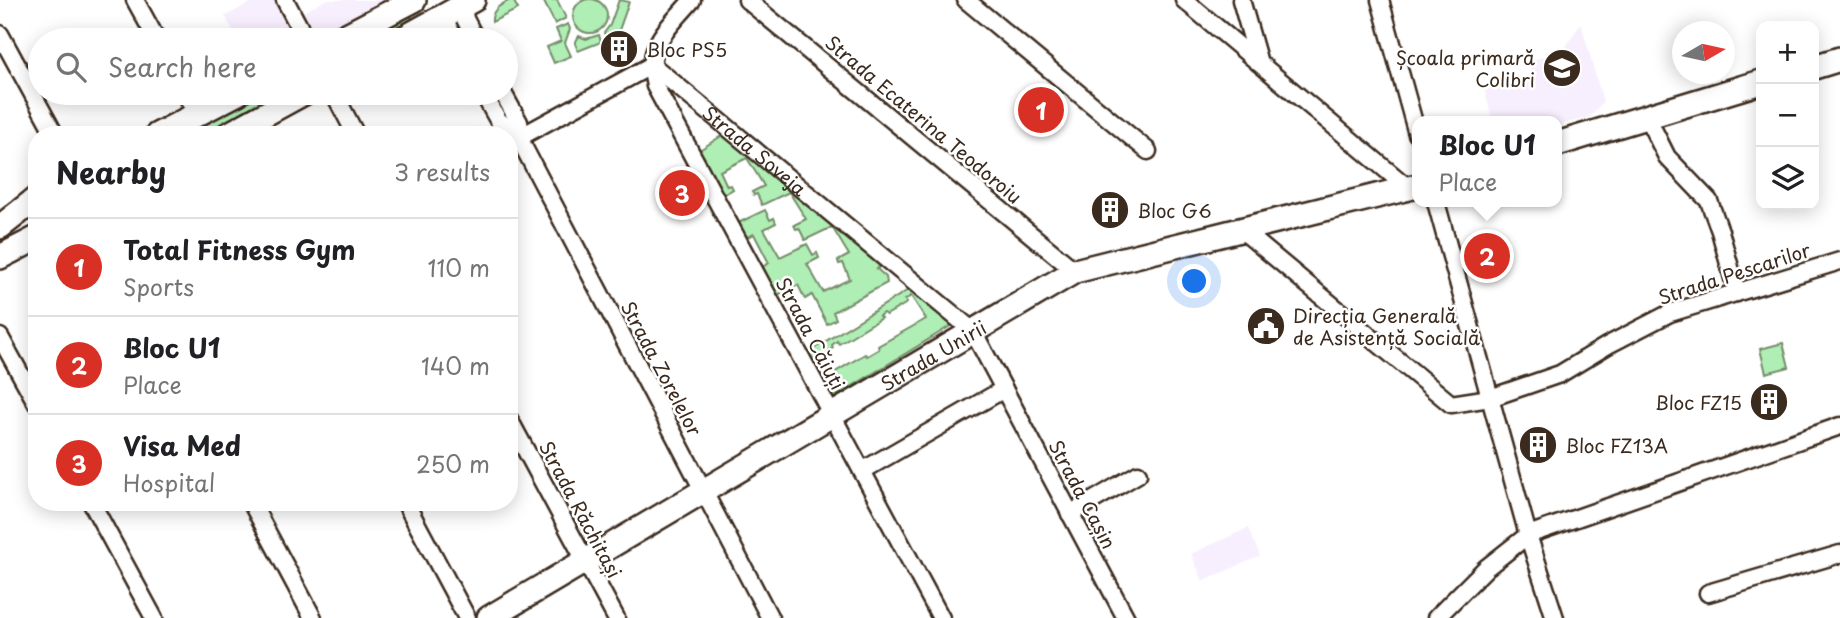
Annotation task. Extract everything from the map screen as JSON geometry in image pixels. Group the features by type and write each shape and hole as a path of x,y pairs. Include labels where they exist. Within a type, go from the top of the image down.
{"street":[{"path":"135,0 150,28"},
{"path":"285,0 300,28"},
{"path":"360,28 414,0"},
{"path":"520,137 652,65 655,46 692,0"},
{"name":"Strada Ecaterina Teodoroiu","path":"747,0 1075,271"},
{"path":"966,0 1148,151"},
{"path":"1184,0 1412,186"},
{"path":"1241,0 1259,63"},
{"path":"1380,0 1412,116"},
{"path":"419,28 456,4"},
{"path":"455,28 456,4"},
{"path":"456,4 470,28"},
{"path":"0,34 28,85"},
{"path":"1819,65 1840,59"},
{"name":"Strada Soveja","path":"652,65 973,331"},
{"name":"Strada Căiuți","path":"652,65 655,86 941,618"},
{"path":"1562,142 1756,84"},
{"path":"39,105 50,126"},
{"path":"192,105 197,114"},
{"path":"174,126 215,105"},
{"path":"244,126 282,105"},
{"path":"340,105 351,126"},
{"name":"Strada Zorelelor","path":"490,105 498,120 506,126"},
{"name":"Strada Zorelelor","path":"510,105 519,122 520,137 770,618"},
{"path":"1647,117 1667,157 1709,201 1737,293"},
{"name":"Strada Unirii","path":"489,618 1075,271 1412,187"},
{"path":"0,219 28,202"},
{"path":"0,227 28,204"},
{"path":"1437,207 1528,535 1555,618"},
{"name":"Strada Pescarilor","path":"1242,230 1451,404 1490,398 1560,374 1608,345 1671,313 1840,261"},
{"path":"0,257 28,243"},
{"name":"Strada Cașin","path":"973,331 1125,618"},
{"path":"0,337 28,388"},
{"path":"862,471 1004,389"},
{"path":"1436,618 1486,568 1528,535 1840,426"},
{"name":"Strada Răchitași","path":"518,436 616,618"},
{"path":"1070,514 1138,474"},
{"path":"96,511 154,618"},
{"path":"256,511 313,618"},
{"path":"410,511 467,618"},
{"path":"1708,593 1840,554"}],"shaded area":[{"path":"256,0 290,0 298,15 326,0 384,0 329,28 232,28 225,16"},
{"name":"Școala primară Colibri","path":"1581,23 1603,102 1590,117 1562,125 1562,116 1492,116 1484,89 1532,75 1529,61 1563,51"},
{"path":"1248,528 1260,556 1203,581 1191,554"}],"green space":[{"path":"590,-1 602,4 607,16 602,28 590,33 578,28 573,16 578,4"},
{"path":"513,0 518,9 492,22 495,11"},
{"path":"543,0 557,0 566,18 555,24"},
{"path":"619,0 629,2 618,33 607,39 604,33 610,25"},
{"path":"409,12 413,21 399,28 379,28"},
{"path":"568,24 570,29 565,43 571,56 554,63 547,47 561,41 556,29"},
{"path":"599,35 601,42 578,51 575,43 579,36 586,39"},
{"path":"236,105 270,105 229,126 197,126"},
{"path":"726,133 884,262 877,269 886,277 887,283 833,312 836,319 827,324 812,295 805,299 798,285 778,295 762,267 769,263 754,234 745,238 738,223 765,210 770,220 774,218 776,223 764,229 780,257 807,244 813,255 817,253 819,258 807,264 823,292 850,279 843,263 839,264 838,261 849,255 832,227 805,240 799,228 796,229 794,225 806,219 789,192 762,205 757,194 752,192 764,186 747,158 720,171 727,186 731,185 733,189 721,196 698,151"},
{"path":"913,287 957,322 828,401 819,385 825,382 824,379 926,319 911,296 905,300 907,303 886,315 883,313 879,316 881,318 839,344 837,341 832,345 833,348 813,360 811,358 804,362 802,356"},
{"path":"1783,343 1789,367 1766,373 1760,349"}],"place":[{"name":"Bloc PS5","path":"619,49"},
{"name":"Școala primară Colibri","path":"1562,68"},
{"name":"Total Fitness Gym","path":"1041,110"},
{"name":"Visa Med","path":"682,193"},
{"name":"Bloc G6","path":"1110,210"},
{"name":"Bloc U1","path":"1487,256"},
{"name":"Direcția Generală de Asistență Socială","path":"1266,326"},
{"name":"Bloc FZ15","path":"1769,402"},
{"name":"Bloc FZ13A","path":"1538,445"}]}
